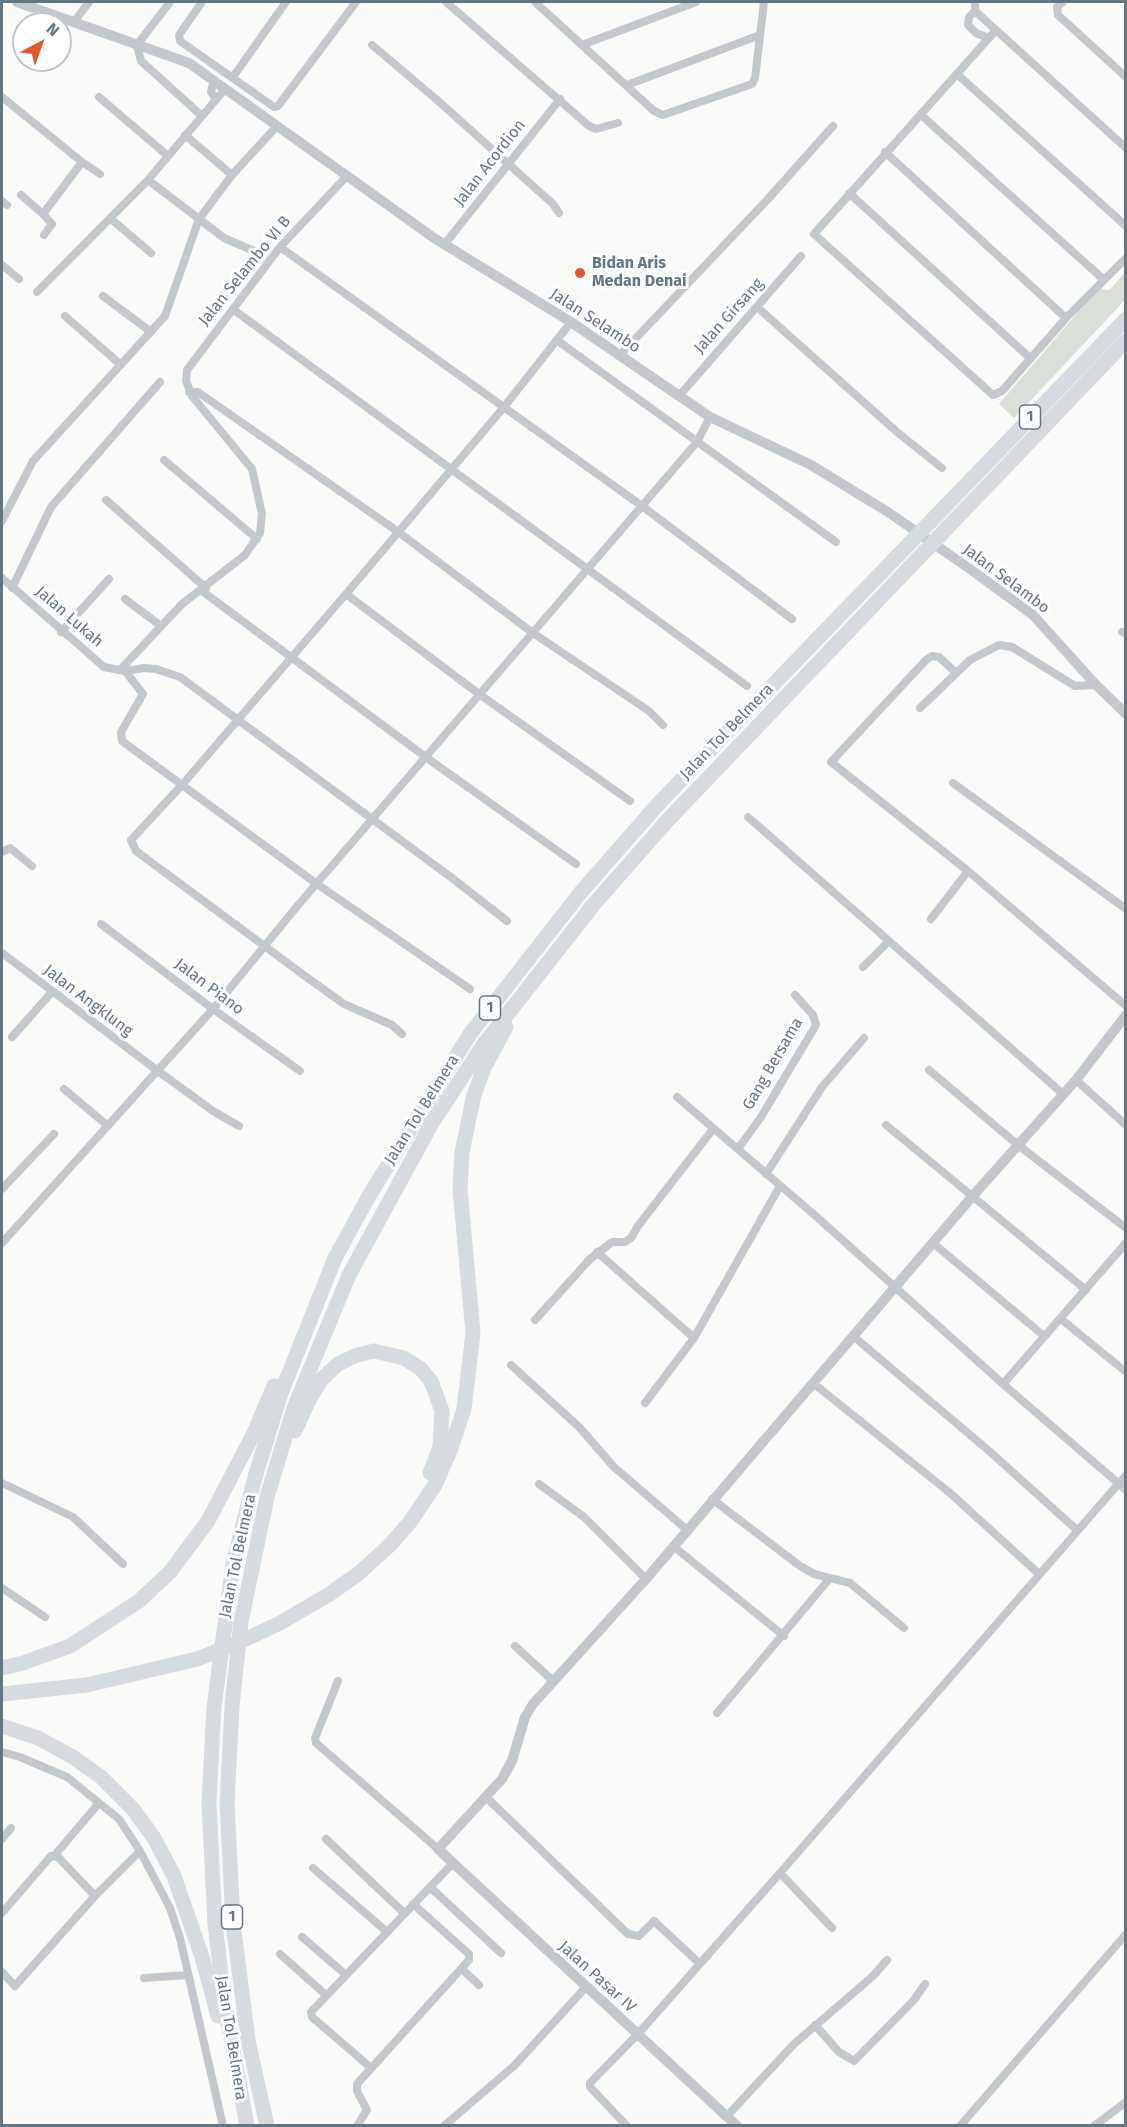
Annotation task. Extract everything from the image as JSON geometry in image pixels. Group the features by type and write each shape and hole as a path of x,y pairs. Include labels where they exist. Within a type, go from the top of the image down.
{"highway":[{"name":"Jalan Tol Belmera","path":"246,2121 224,2000 215,1924 209,1803 214,1707 233,1564 255,1477 281,1393 335,1258 370,1194 457,1054 525,961 581,892 668,793 1125,319"},
{"name":"Jalan Tol Belmera","path":"267,2126 248,2040 238,1974 228,1865 227,1802 232,1706 241,1622 267,1497 294,1408 326,1328 385,1205 432,1123 484,1044 594,904 667,821 1125,341"},
{"path":"2,1694 87,1685 196,1654 279,1619 328,1595 390,1545 422,1506 450,1451 464,1409 473,1333 460,1189 466,1122 484,1068 538,973"},
{"path":"2,1668 23,1664 70,1646 139,1601 170,1572 202,1529 224,1493 254,1433 298,1332 322,1290"},
{"path":"267,1497 309,1398 321,1380 338,1364 357,1355 381,1353 404,1358 421,1369 431,1381 442,1411 443,1426 434,1464 416,1497 384,1538 355,1566 279,1619"},
{"path":"2,1689 115,1671 196,1654"},
{"path":"2,1726 38,1738 73,1756 101,1777 133,1809 154,1838 174,1876 188,1913 246,2121"}],"street":[{"name":"Jalan Selambo","path":"17,2 189,63 444,245 571,322 710,417 811,465 888,512 1033,615 1095,685 1125,714"},
{"path":"74,22 89,2"},
{"path":"170,2 137,45 143,63 202,116"},
{"path":"202,2 179,35 180,41 233,77 270,106 278,106 356,2"},
{"path":"233,77 286,2"},
{"path":"447,2 592,129 618,123"},
{"path":"537,3 549,2"},
{"path":"582,45 696,2"},
{"path":"537,3 657,114 663,116 748,86 755,78 764,2"},
{"path":"1063,2 1057,7 1058,15 1125,77"},
{"path":"989,38 976,33 969,26 969,17 975,6 996,30 1125,148"},
{"path":"996,30 814,234 989,394 997,395 1066,318 1125,258"},
{"path":"627,85 760,35"},
{"path":"372,45 508,164 559,213"},
{"path":"958,75 1125,226"},
{"path":"214,80 211,92 216,100"},
{"path":"37,292 148,180 225,88"},
{"path":"99,96 168,156"},
{"path":"2,97 100,174"},
{"name":"Jalan Acordion","path":"444,245 560,99"},
{"path":"921,115 1103,279"},
{"path":"2,521 33,461 165,316 199,219 232,175 277,126"},
{"path":"619,356 768,199 833,126"},
{"path":"185,135 232,175"},
{"path":"885,152 1066,318"},
{"path":"43,214 82,162"},
{"name":"Jalan Selambo VI B","path":"189,392 186,381 192,360 234,310 280,248 346,177"},
{"path":"148,180 234,244 246,246 254,251"},
{"path":"849,193 1030,358"},
{"path":"21,195 52,224 44,235"},
{"path":"111,219 151,253"},
{"path":"280,248 642,506 792,619"},
{"name":"Jalan Girsang","path":"679,396 801,256"},
{"path":"2,265 19,279"},
{"path":"103,296 151,332"},
{"path":"757,307 897,432 942,468"},
{"path":"234,310 747,686"},
{"path":"64,316 121,365"},
{"path":"402,1034 392,1025 367,1016 338,999 132,848 131,840 182,786 346,594 504,407 571,322"},
{"path":"558,341 836,542"},
{"path":"12,588 51,507 160,382"},
{"path":"189,392 198,392 397,531 533,633 649,711 663,725"},
{"path":"123,671 182,604 204,590 245,555 257,539 262,514 252,469 189,392"},
{"path":"2,1243 213,1010 316,884 698,442 710,417"},
{"path":"164,460 257,539"},
{"path":"106,500 204,590 290,658 576,864"},
{"name":"Jalan Lukah","path":"2,578 61,632 104,667 123,671"},
{"path":"61,632 109,579"},
{"path":"346,594 479,694 630,801"},
{"path":"125,598 161,626"},
{"path":"920,708 955,672 983,651 999,645 1012,647 1075,686 1095,685"},
{"path":"955,672 939,657 932,656 926,660 831,762 968,871 1125,1006"},
{"path":"123,671 144,668 175,674 507,921"},
{"path":"123,671 143,694 120,737 182,786 316,884 470,989"},
{"path":"953,783 1125,909"},
{"path":"748,817 1063,1094"},
{"path":"2,852 10,849 32,866"},
{"path":"931,919 968,871"},
{"name":"Jalan Piano","path":"101,924 213,1010 300,1071"},
{"path":"863,967 888,942"},
{"name":"Jalan Angklung","path":"2,953 51,993 213,1111 239,1126"},
{"path":"12,1037 51,993"},
{"name":"Gang Bersama","path":"738,1149 761,1117 816,1025 813,1015 795,995"},
{"path":"338,1681 315,1738 316,1743 438,1849 502,1779 512,1761 525,1717 553,1681 646,1579 686,1529 897,1287 971,1198 1076,1080 1124,1018"},
{"path":"766,1174 822,1087 864,1038"},
{"path":"929,1070 1125,1228"},
{"path":"1076,1080 1125,1125"},
{"path":"64,1089 108,1126"},
{"path":"677,1097 897,1287 1003,1384 1125,1490"},
{"path":"886,1125 971,1198 1086,1290"},
{"path":"535,1320 597,1252 612,1242 629,1241 713,1129"},
{"path":"2,1189 54,1134"},
{"path":"645,1403 694,1338 780,1186"},
{"path":"933,1244 1044,1336"},
{"path":"1003,1384 1123,1249"},
{"path":"597,1252 694,1338"},
{"path":"1061,1319 1125,1372"},
{"path":"853,1336 988,1450 1077,1530"},
{"path":"512,1365 579,1427 614,1467 686,1529"},
{"path":"813,1383 950,1493 1039,1574"},
{"path":"627,2126 590,2085 780,1873 1125,1475"},
{"path":"2,1483 73,1517 123,1564"},
{"path":"539,1484 584,1518 646,1579"},
{"path":"712,1499 800,1566 850,1583 904,1628"},
{"path":"673,1546 784,1636"},
{"path":"717,1713 784,1636 830,1578"},
{"path":"2,1588 45,1617"},
{"path":"515,1646 553,1681"},
{"path":"2,1752 67,1777 119,1820 140,1851 170,1908 223,2126"},
{"path":"486,1797 628,1934 639,1936 654,1921 699,1963"},
{"path":"2,1913 99,1803"},
{"path":"2,1839 11,1828"},
{"path":"326,1839 404,1913"},
{"name":"Jalan Pasar IV","path":"438,1849 737,2126"},
{"path":"2,1972 15,1986 95,1896 140,1851"},
{"path":"54,1856 95,1896"},
{"path":"370,2067 312,2017 311,2012 452,1864"},
{"path":"313,1868 386,1931"},
{"path":"780,1873 832,1928"},
{"path":"430,1887 501,1953"},
{"path":"357,2126 367,2110 357,2091 357,2084 370,2067 463,1970 469,1960 469,1954 413,1904"},
{"path":"960,2126 1125,1934"},
{"path":"302,1937 345,1974"},
{"path":"280,1954 326,1995"},
{"path":"727,2116 794,2044 873,1977 886,1960"},
{"path":"463,1970 479,1985"},
{"path":"144,1978 188,1975"},
{"path":"815,2025 839,2052 847,2059 854,2061 914,2000 925,1984"},
{"path":"444,2126 514,2066 586,1987"},
{"path":"1094,2126 1125,2102"}],"shaded area":[{"path":"1125,272 1125,300 1014,418 999,404 1098,289 1110,290"}],"place":[{"name":"Bidan Aris Medan Denai","path":"580,273"}]}
